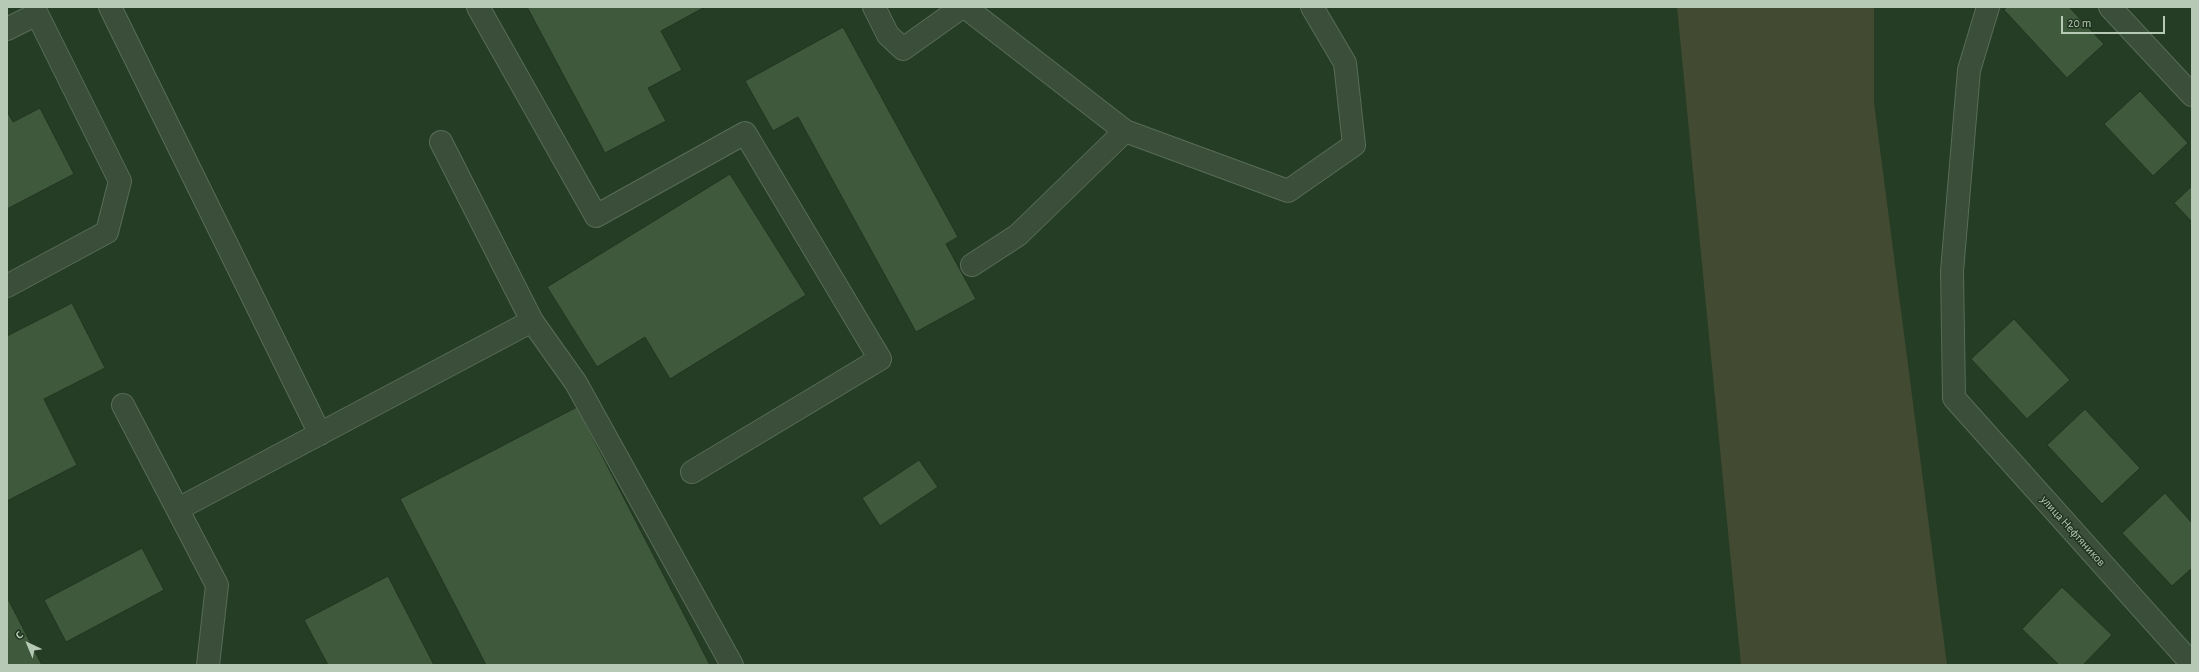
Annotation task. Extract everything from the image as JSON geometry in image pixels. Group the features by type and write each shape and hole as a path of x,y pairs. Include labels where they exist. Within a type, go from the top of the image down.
{"street":[{"path":"110,7 320,434"},
{"path":"478,7 596,216 745,133 880,359 692,472"},
{"path":"874,7 888,35 903,49 964,7 1125,131 1288,191 1354,145 1345,63 1312,7"},
{"name":"улица Нефтяников","path":"1988,7 1969,70 1952,272 1954,398 2192,664"},
{"path":"2110,7 2192,95"},
{"path":"7,29 37,14 120,181 107,232 7,286"},
{"path":"972,265 1018,235 1125,131"},
{"path":"441,142 532,321 576,383 732,665"},
{"path":"178,509 532,321"},
{"path":"123,405 217,585 208,665"}],"green space":[{"path":"1677,7 1874,7 1874,103 1947,665 1741,665"}],"building":[{"path":"527,7 705,7 661,31 682,70 648,88 666,121 605,153"},
{"path":"2007,7 2069,7 2104,44 2067,78 2004,10"},
{"path":"843,27 958,237 946,244 976,299 916,332 798,117 773,131 745,81"},
{"path":"2140,91 2188,143 2153,176 2104,124"},
{"path":"40,108 74,174 7,209 7,111 13,122"},
{"path":"730,174 806,295 670,379 645,337 597,367 547,287"},
{"path":"2192,186 2192,222 2174,203"},
{"path":"72,303 105,368 44,399 77,465 7,501 7,336"},
{"path":"2014,319 2070,380 2027,419 1971,359"},
{"path":"577,407 710,665 486,665 400,499"},
{"path":"2085,409 2140,468 2102,504 2047,445"},
{"path":"919,460 938,487 880,526 862,498"},
{"path":"2165,493 2192,523 2192,568 2172,586 2122,533"},
{"path":"142,548 164,590 66,642 44,600"},
{"path":"388,576 434,665 328,665 304,620"},
{"path":"2062,587 2112,635 2083,665 2059,665 2022,629"},
{"path":"7,597 42,665 7,665"}]}
